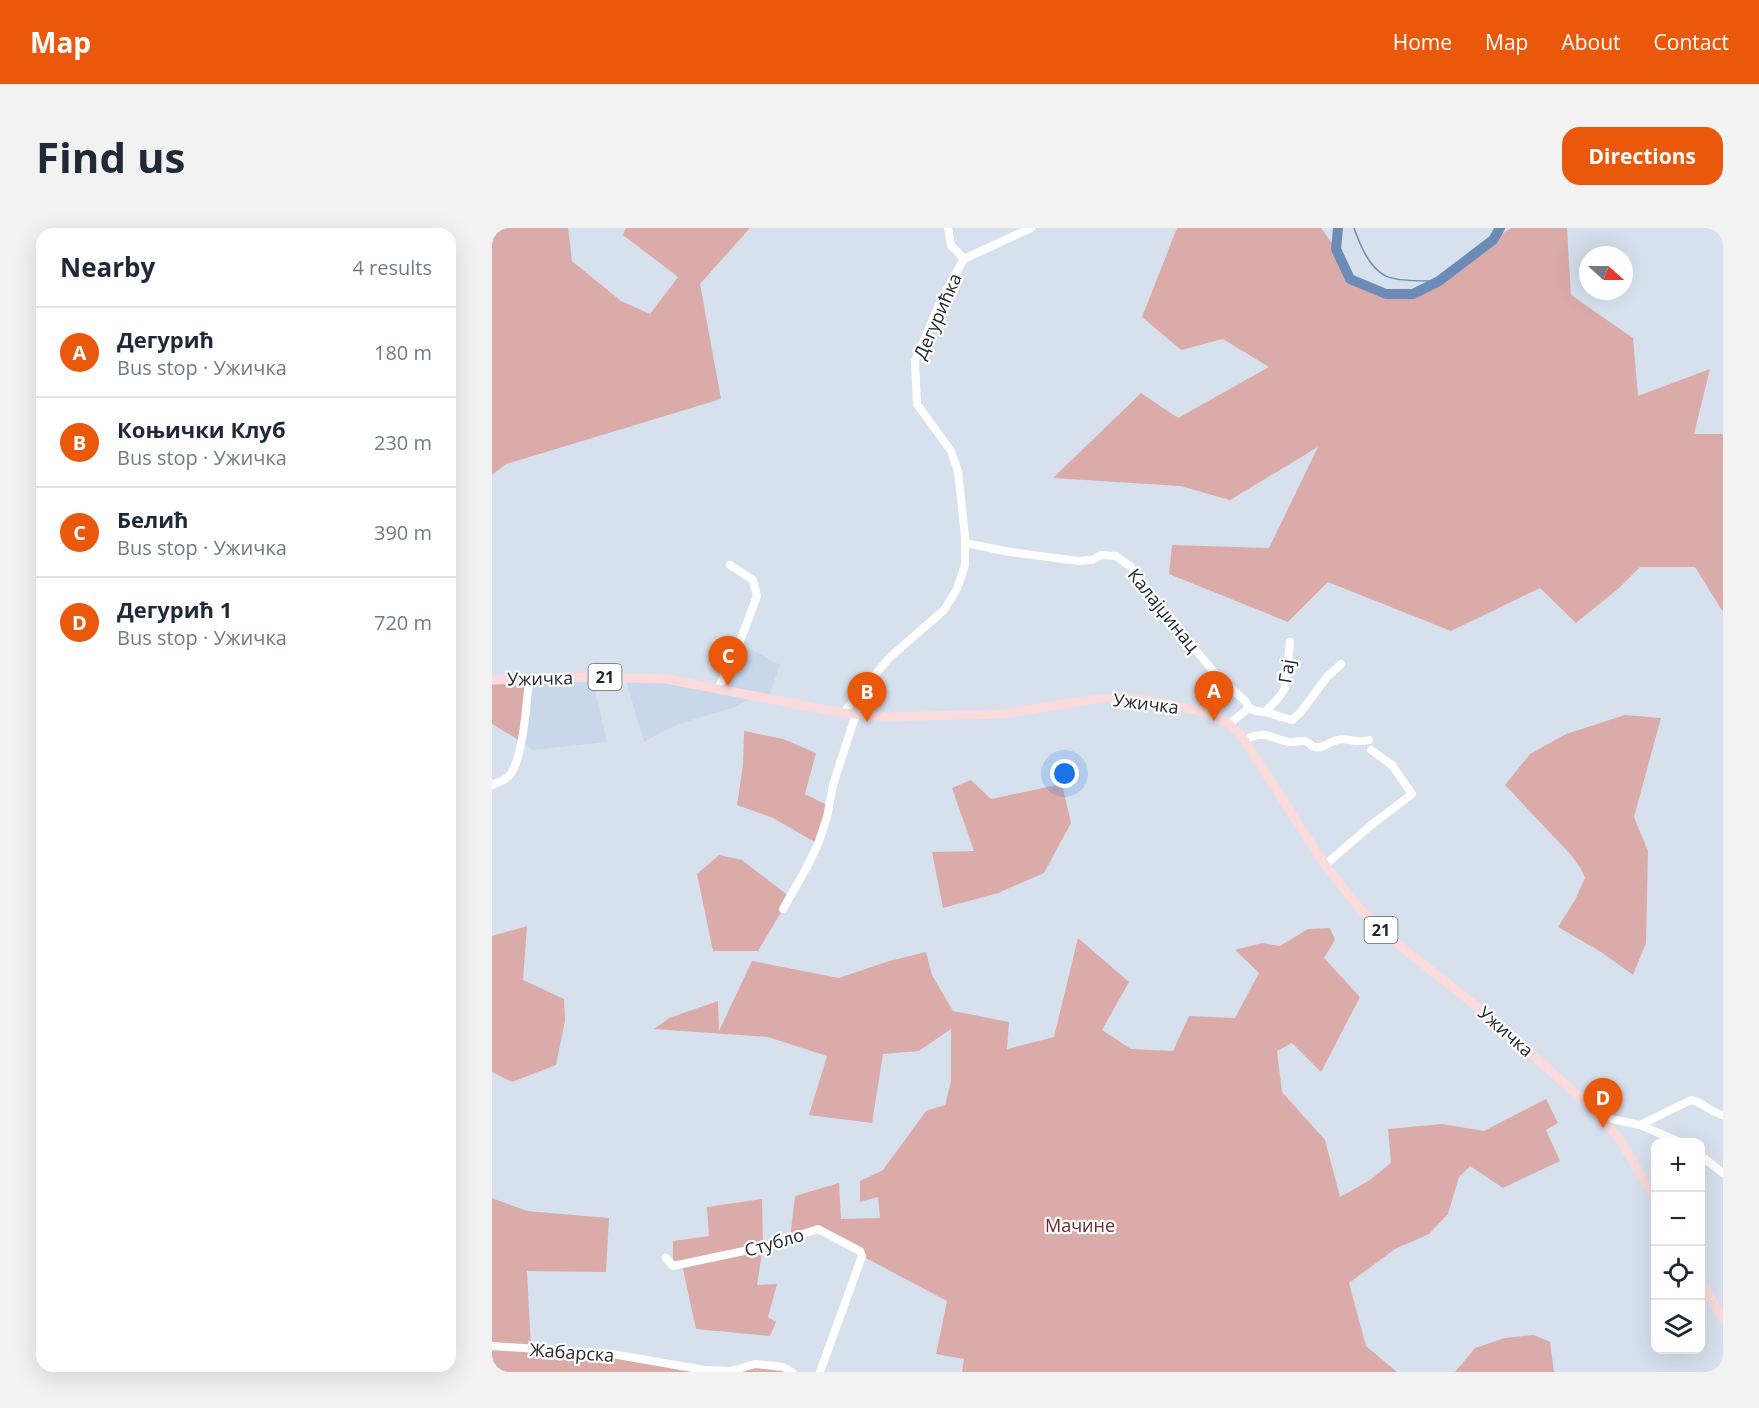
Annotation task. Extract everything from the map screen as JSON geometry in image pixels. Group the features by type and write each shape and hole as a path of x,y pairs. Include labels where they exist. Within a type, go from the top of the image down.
{"main road":[{"name":"Ужичка","path":"492,680 647,678 718,688 843,713 896,717 1015,713 1097,699 1124,698 1149,700 1200,710 1214,716 1229,724 1244,740 1325,865 1350,898 1381,930 1484,1012 1602,1117 1618,1137 1651,1192"},
{"path":"1705,1287 1723,1319"}],"street":[{"path":"948,228 951,245 964,259"},
{"name":"Дегурићка","path":"843,713 889,658 944,610 957,589 965,565 958,471 951,451 916,404 915,361 941,300 964,259 1031,228"},
{"name":"Калајџинац","path":"965,543 1010,552 1078,561 1092,560 1101,555 1116,555 1131,567 1157,604 1215,673 1235,690 1249,708"},
{"path":"718,688 733,660 757,596 753,580 730,566"},
{"name":"Гај","path":"1265,712 1285,688 1290,642"},
{"path":"1229,724 1249,708 1292,720 1327,677 1341,664"},
{"path":"492,784 507,779 513,772 522,742 529,678"},
{"path":"783,909 818,843 856,714"},
{"path":"1244,740 1264,734 1290,742 1307,741 1317,747 1326,746 1337,740 1361,742 1369,740"},
{"path":"1325,865 1412,794 1392,765 1371,750"},
{"path":"1640,1125 1691,1100 1700,1102 1713,1113 1723,1115"},
{"path":"1602,1117 1640,1125 1669,1138"},
{"path":"1705,1158 1723,1173"},
{"name":"Стубло","path":"666,1258 673,1266 763,1247 818,1229 860,1251 862,1256 820,1372"},
{"name":"Жабарска","path":"492,1346 612,1354 704,1370 731,1371 755,1364 783,1367 792,1372"}],"shaded area":[{"path":"739,643 780,665 768,698 756,696 732,708 682,723 644,742 625,677 718,688"},
{"path":"592,677 607,742 532,750 522,742 529,678"}],"green space":[{"path":"492,228 568,228 572,261 621,301 650,314 678,277 623,235 626,228 750,228 700,284 721,399 506,464 492,475"},
{"path":"1177,228 1321,228 1336,249 1350,279 1385,294 1413,294 1439,281 1511,228 1567,228 1571,295 1633,338 1638,396 1710,369 1694,434 1723,434 1723,612 1695,567 1640,567 1619,588 1576,623 1540,588 1451,631 1328,582 1288,622 1169,574 1172,545 1269,548 1318,447 1230,500 1180,486 1053,478 1141,393 1178,418 1269,367 1223,339 1181,350 1142,317"},
{"path":"529,678 522,742 492,724 492,680"},
{"path":"1625,715 1661,718 1634,817 1648,851 1646,943 1633,975 1601,952 1558,927 1575,900 1585,878 1571,855 1505,785 1530,754 1566,734"},
{"path":"744,731 783,739 816,753 805,794 829,806 818,844 773,818 737,805 743,765"},
{"path":"971,780 991,799 1062,784 1071,823 1044,873 998,893 943,908 932,852 974,851 952,788"},
{"path":"719,855 742,860 790,897 758,951 713,951 697,874"},
{"path":"527,926 523,980 564,999 565,1021 556,1065 512,1082 492,1072 492,936"},
{"name":"Мачине","path":"1330,928 1335,940 1324,958 1360,997 1321,1072 1292,1043 1277,1051 1282,1092 1325,1140 1340,1197 1370,1180 1391,1163 1388,1129 1442,1124 1484,1131 1546,1099 1558,1123 1546,1130 1560,1161 1503,1188 1470,1166 1459,1177 1448,1214 1429,1234 1395,1249 1349,1283 1366,1346 1397,1372 962,1372 964,1359 936,1354 947,1301 862,1256 818,1229 790,1238 795,1196 839,1183 841,1219 880,1218 878,1197 860,1202 860,1181 883,1170 926,1111 945,1105 951,1081 951,1029 919,1051 883,1054 872,1123 809,1115 827,1056 768,1037 654,1029 669,1018 718,1001 719,1031 752,961 839,978 886,962 926,952 932,975 953,1011 1009,1022 1007,1049 1054,1037 1078,938 1129,982 1102,1030 1131,1049 1173,1051 1189,1016 1235,1018 1259,973 1235,950 1262,943 1280,946 1308,929"},
{"path":"492,1198 527,1211 609,1218 606,1272 527,1271 531,1348 731,1371 755,1364 792,1372 492,1372"},
{"path":"762,1199 763,1247 757,1285 777,1284 768,1317 776,1322 770,1336 696,1329 682,1265 673,1266 673,1241 709,1236 707,1207"},
{"path":"1534,1335 1550,1342 1554,1372 1455,1372 1475,1348 1505,1338"}],"waterway":[{"path":"1338,228 1336,249 1350,279 1386,294 1413,294 1439,281 1493,240 1500,228"},
{"path":"1354,228 1369,260 1384,275 1403,280 1439,281"}],"place":[{"name":"Белић","path":"728,686"},
{"name":"Дегурић","path":"1214,721"},
{"name":"Коњички Клуб","path":"867,722"},
{"name":"Дегурић 1","path":"1603,1128"}]}
